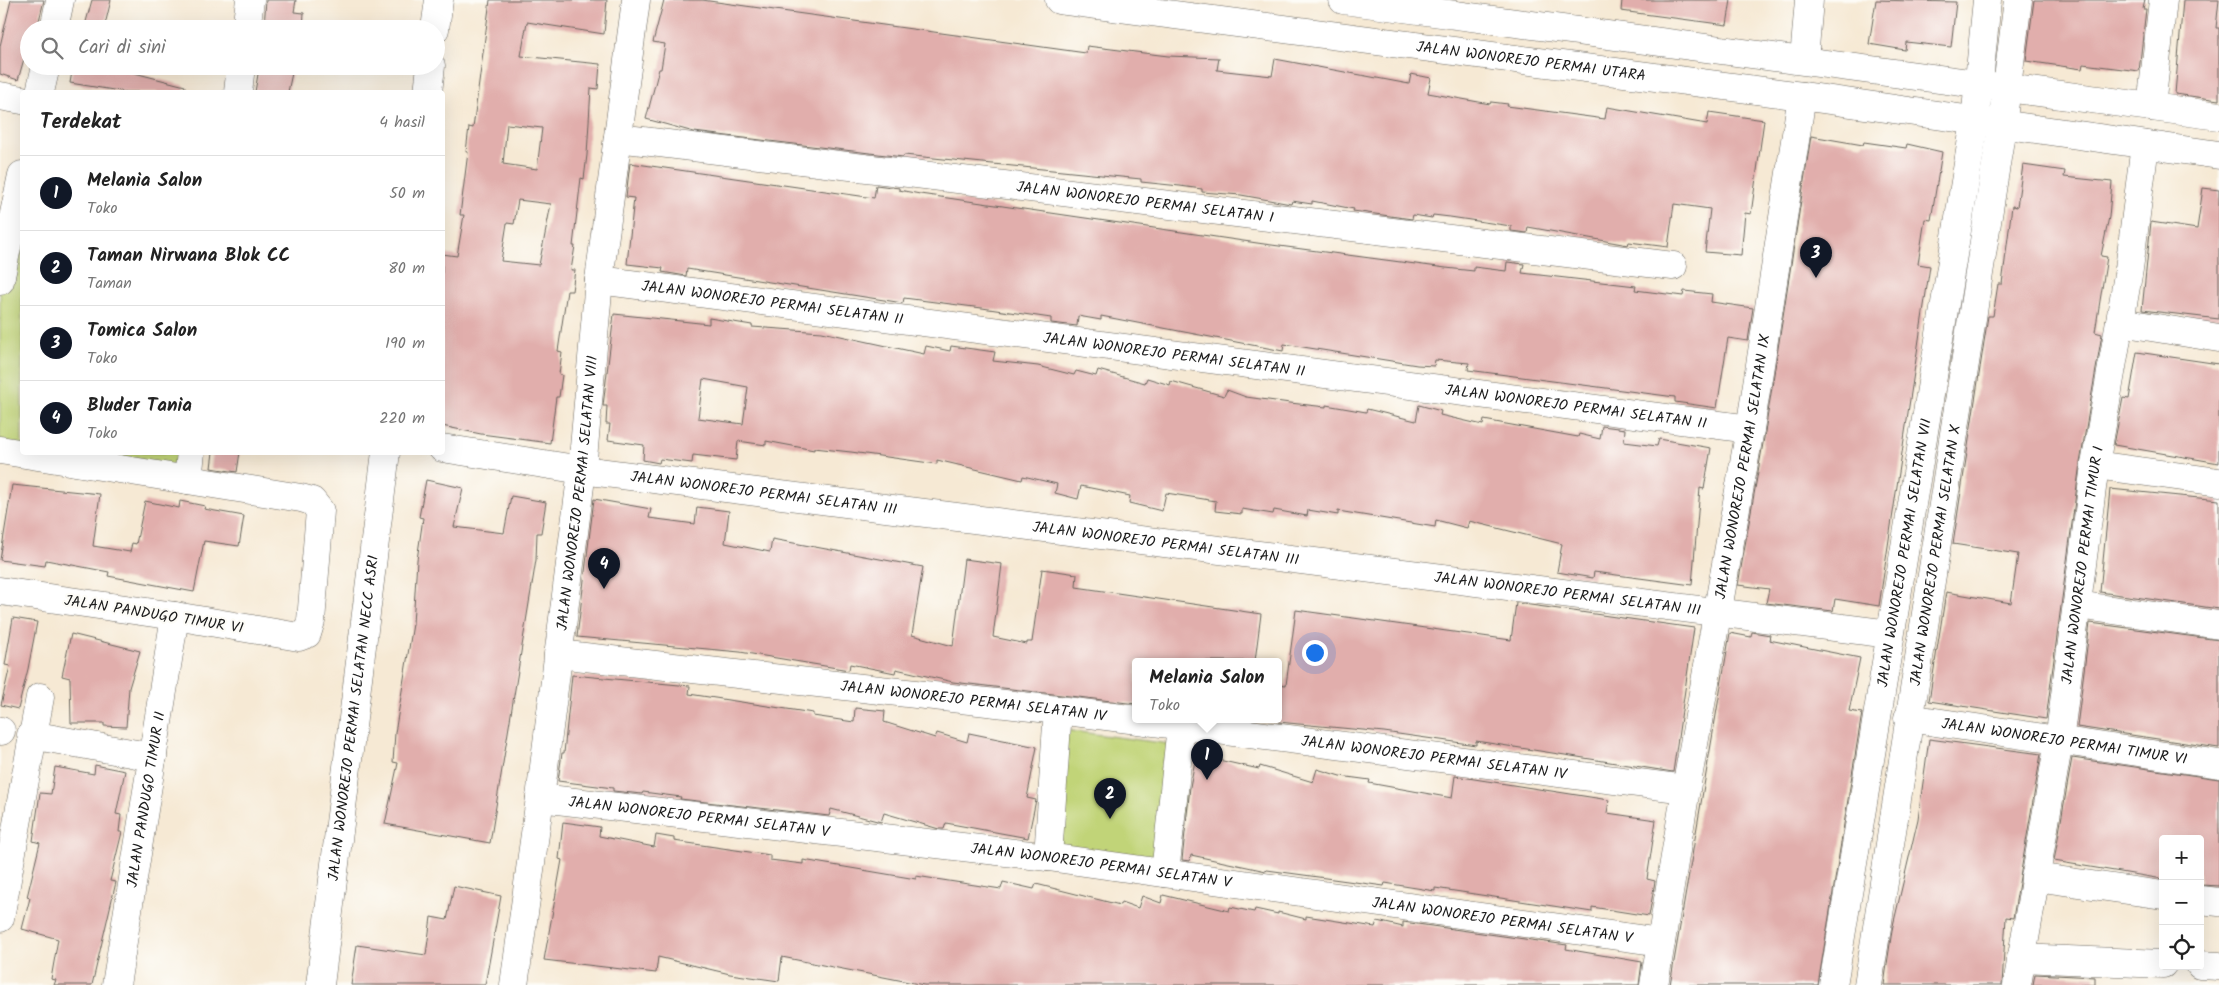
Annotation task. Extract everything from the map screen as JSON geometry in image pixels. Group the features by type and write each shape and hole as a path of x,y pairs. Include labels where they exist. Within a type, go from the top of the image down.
{"street":[{"path":"56,20 60,0"},
{"path":"247,20 250,0"},
{"path":"436,20 439,0"},
{"name":"JALAN WONOREJO PERMAI SELATAN VIII","path":"514,985 582,470 599,280 636,0"},
{"name":"JALAN WONOREJO PERMAI UTARA","path":"1059,0 1802,96 2002,126 2219,155"},
{"path":"1343,0 2219,116"},
{"path":"1804,60 1809,0"},
{"path":"1987,0 1993,87"},
{"path":"1993,87 2018,0"},
{"path":"2151,107 2163,0"},
{"path":"40,90 44,75"},
{"path":"238,90 241,75"},
{"path":"428,90 430,75"},
{"name":"JALAN WONOREJO PERMAI SELATAN VII","path":"1833,985 1975,121 1993,87"},
{"name":"JALAN WONOREJO PERMAI SELATAN X","path":"1868,985 1908,718 1956,427 2002,126 1993,87"},
{"path":"0,96 20,100"},
{"name":"JALAN WONOREJO PERMAI SELATAN IX","path":"1654,985 1686,789 1750,429 1802,96"},
{"name":"JALAN WONOREJO PERMAI SELATAN I","path":"618,138 1673,266"},
{"name":"JALAN WONOREJO PERMAI TIMUR I","path":"2017,985 2059,741 2095,465 2120,322 2145,145"},
{"path":"0,281 20,185"},
{"name":"JALAN WONOREJO PERMAI SELATAN II","path":"599,280 1750,429"},
{"path":"2120,322 2219,338"},
{"name":"JALAN WONOREJO PERMAI SELATAN III","path":"445,448 582,470 1890,634"},
{"path":"0,450 20,453"},
{"path":"31,455 188,480 191,455"},
{"name":"JALAN WONOREJO PERMAI SELATAN NECC ASRI","path":"320,985 386,455"},
{"path":"2095,465 2219,482"},
{"name":"JALAN PANDUGO TIMUR VI","path":"0,591 175,616 299,637 307,634 311,621 320,511 312,501 301,498 188,480"},
{"path":"2077,605 2219,625"},
{"name":"JALAN PANDUGO TIMUR II","path":"116,985 175,616"},
{"name":"JALAN WONOREJO PERMAI SELATAN IV","path":"558,654 1132,720"},
{"path":"0,918 40,697"},
{"path":"1048,857 1058,710"},
{"name":"JALAN WONOREJO PERMAI TIMUR VI","path":"1908,718 2219,764"},
{"name":"JALAN WONOREJO PERMAI SELATAN IV","path":"1158,723 1686,789"},
{"path":"1165,873 1181,726"},
{"path":"32,736 153,757"},
{"name":"JALAN WONOREJO PERMAI SELATAN V","path":"540,798 1048,857 1661,942"},
{"path":"2035,877 2159,893"},
{"path":"2204,900 2219,902"},
{"path":"2021,958 2159,964"},
{"path":"2204,965 2219,966"}],"green space":[{"path":"20,187 20,453 0,450 0,283"},
{"path":"31,455 191,455 188,480"},
{"path":"1050,728 1192,747 1173,867 1038,849"}],"building":[{"path":"11,0 44,0 39,20 20,20 20,73 18,80 0,74 0,46"},
{"path":"92,0 111,0 106,20 86,20"},
{"path":"266,0 296,0 294,12 304,13 304,20 264,20"},
{"path":"490,0 607,0 604,34 527,22 521,56 600,64 598,89 591,88 587,155 584,179 581,178 573,246 575,246 571,270 575,270 572,291 567,291 558,351 562,352 559,374 562,375 559,397 556,397 550,443 481,434 445,427 445,254 457,256 464,215 460,215 468,152 466,152 469,127 473,128","holes":["507,124 542,128 537,169 503,164","518,200 551,204 539,265 501,261 507,223 514,224"]},
{"path":"664,0 702,0 1086,53 1087,46 1168,56 1219,58 1217,70 1272,76 1275,59 1409,84 1411,74 1431,78 1428,93 1490,104 1491,102 1508,104 1507,106 1605,119 1607,107 1707,124 1709,112 1764,120 1751,214 1745,213 1741,255 1705,252 1710,209 1674,204 1668,247 1629,242 1628,245 1528,227 1527,233 1511,231 1511,226 1450,217 1433,215 1432,218 1413,215 1412,219 1353,211 1354,209 1312,201 1312,204 1292,201 1291,204 1241,195 1202,192 1202,189 1141,182 1141,179 904,155 903,157 694,132 646,119 659,69 661,69 665,44 653,42"},
{"path":"1622,0 1731,0 1727,25 1621,11"},
{"path":"1876,0 1956,2 1951,47 1906,42 1905,50 1869,44"},
{"path":"2034,0 2145,0 2143,9 2146,9 2139,71 2083,64 2082,69 2026,61"},
{"path":"2183,0 2219,0 2216,28 2219,28 2219,100 2175,94"},
{"path":"71,75 142,75 185,86 184,90 114,90 70,83"},
{"path":"258,75 292,75 288,90 255,90"},
{"path":"1811,136 1863,145 1864,142 1906,148 1907,144 1942,152 1931,220 1925,219 1918,264 1930,266 1879,606 1835,599 1833,611 1766,603 1769,589 1738,585 1765,432"},
{"path":"630,163 874,198 876,185 899,188 899,190 920,194 1264,244 1446,268 1474,271 1474,267 1506,271 1507,262 1524,264 1522,273 1636,286 1635,290 1683,296 1684,291 1712,294 1711,302 1753,308 1748,341 1728,338 1717,408 1675,402 1675,397 1468,370 1469,363 1435,360 1434,366 1417,365 1284,344 1283,351 1101,316 1101,320 1078,316 1077,326 1051,323 1051,318 904,298 903,303 687,269 686,276 662,272 663,268 627,264 634,198 626,197"},
{"path":"2023,165 2065,171 2064,177 2112,182 2109,217 2101,256 2107,257 2095,332 2102,334 2080,463 2046,719 1929,701 1946,592 2011,603 2018,554 1953,544 1988,316 1993,316 1998,284 2002,284 2012,206 2017,207"},
{"path":"2203,188 2219,190 2219,319 2142,310 2151,222 2197,229"},
{"path":"614,314 709,324 709,318 752,325 752,327 822,332 924,354 926,346 950,351 951,346 995,352 993,361 1038,366 1074,375 1076,371 1096,376 1098,370 1145,383 1147,378 1170,385 1171,381 1224,396 1227,390 1246,397 1290,403 1326,407 1326,405 1366,412 1367,409 1416,421 1419,405 1441,411 1440,415 1483,425 1484,420 1578,437 1579,434 1600,439 1602,426 1625,429 1624,442 1657,446 1659,439 1711,448 1704,489 1700,488 1692,585 1594,572 1593,578 1557,572 1562,544 1469,521 1467,528 1436,520 1435,527 1338,511 1338,515 1308,510 1307,516 1274,510 1273,514 1242,509 1242,514 1215,511 1216,501 1166,493 1162,511 1129,503 1130,496 1081,486 1078,499 1055,493 1057,484 1023,476 1022,480 937,460 937,464 851,452 814,448 814,450 766,441 766,445 738,441 736,460 693,455 692,463 660,459 659,463 643,460 644,445 608,440 610,424 606,424 607,406 603,406","holes":["703,379 748,387 743,424 698,418"]},
{"path":"2137,352 2219,364 2219,463 2114,445 2123,398 2129,399"},
{"path":"213,455 240,455 237,472 211,468"},
{"path":"426,480 463,488 454,527 504,533 511,496 546,502 541,533 537,533 536,560 490,843 385,824 398,763 393,762 395,733 413,624 417,560 423,518 419,517"},
{"path":"12,485 100,494 93,546 130,552 132,543 136,544 145,501 179,508 180,501 205,506 204,509 244,516 239,546 204,541 194,592 108,576 109,572 46,560 45,566 0,560"},
{"path":"2110,489 2219,500 2219,609 2100,592"},
{"path":"594,499 651,509 649,518 695,524 697,507 729,511 725,543 770,552 772,539 923,567 912,635 953,646 964,559 1002,564 993,637 1027,644 1027,642 1032,642 1042,569 1077,574 1076,587 1261,614 1255,658 1132,658 1132,704 953,682 896,669 895,673 850,664 849,670 740,652 577,637"},
{"path":"1516,603 1694,628 1673,772 1476,741 1476,745 1384,732 1282,722 1282,684 1286,685 1296,610 1511,640"},
{"path":"13,618 37,622 18,709 1,705 10,666 5,665"},
{"path":"2090,623 2219,640 2219,748 2077,727"},
{"path":"1752,632 1770,635 1769,640 1860,658 1849,711 1862,713 1818,985 1670,985 1730,633 1751,637"},
{"path":"71,634 140,651 129,688 126,727 104,726 104,723 71,723 70,678 62,676"},
{"path":"572,675 690,686 689,694 813,713 813,716 854,722 855,708 885,711 884,722 935,738 937,733 967,742 969,733 1037,747 1027,798 1036,800 1028,838 946,823 944,829 939,829 884,813 881,822 831,809 829,816 680,799 681,797 643,792 642,794 613,791 613,788 558,781 562,753 564,753"},
{"path":"1929,739 2041,754 2013,918 2006,917 2002,985 1884,985 1892,930 1918,819"},
{"path":"1196,755 1259,769 1260,766 1313,782 1317,769 1340,776 1370,780 1369,783 1452,798 1455,776 1609,800 1607,813 1656,820 1647,879 1655,881 1649,916 1592,907 1592,912 1435,888 1435,891 1385,883 1384,886 1266,871 1191,855 1190,861 1182,860 1190,787"},
{"path":"2072,758 2219,779 2219,886 2204,885 2204,835 2159,835 2159,878 2054,861"},
{"path":"95,765 125,771 116,814 121,815 119,832 122,832 110,881 116,882 92,985 54,985 56,980 51,979 58,939 22,929 30,898 27,897 40,843 33,841 40,793 51,794 55,767 94,774"},
{"path":"563,822 600,827 599,836 654,847 656,835 674,838 674,841 770,855 770,860 803,864 803,860 916,879 916,876 1001,889 1003,882 1034,889 1036,884 1120,905 1121,902 1138,908 1142,896 1161,903 1163,895 1229,911 1230,907 1254,912 1255,909 1306,919 1306,916 1375,927 1377,921 1403,927 1403,922 1567,945 1566,949 1642,962 1639,985 924,985 782,957 779,981 730,974 658,957 656,973 544,960 562,860 559,859"},
{"path":"454,886 501,896 485,985 351,985 357,945 426,955 431,917 447,920"},
{"path":"2035,974 2095,977 2095,985 2033,985"}],"place":[{"name":"Tomica Salon","path":"1816,278"},
{"name":"Bluder Tania","path":"604,589"},
{"name":"Melania Salon","path":"1207,780"},
{"name":"Taman Nirwana Blok CC","path":"1110,819"}]}
